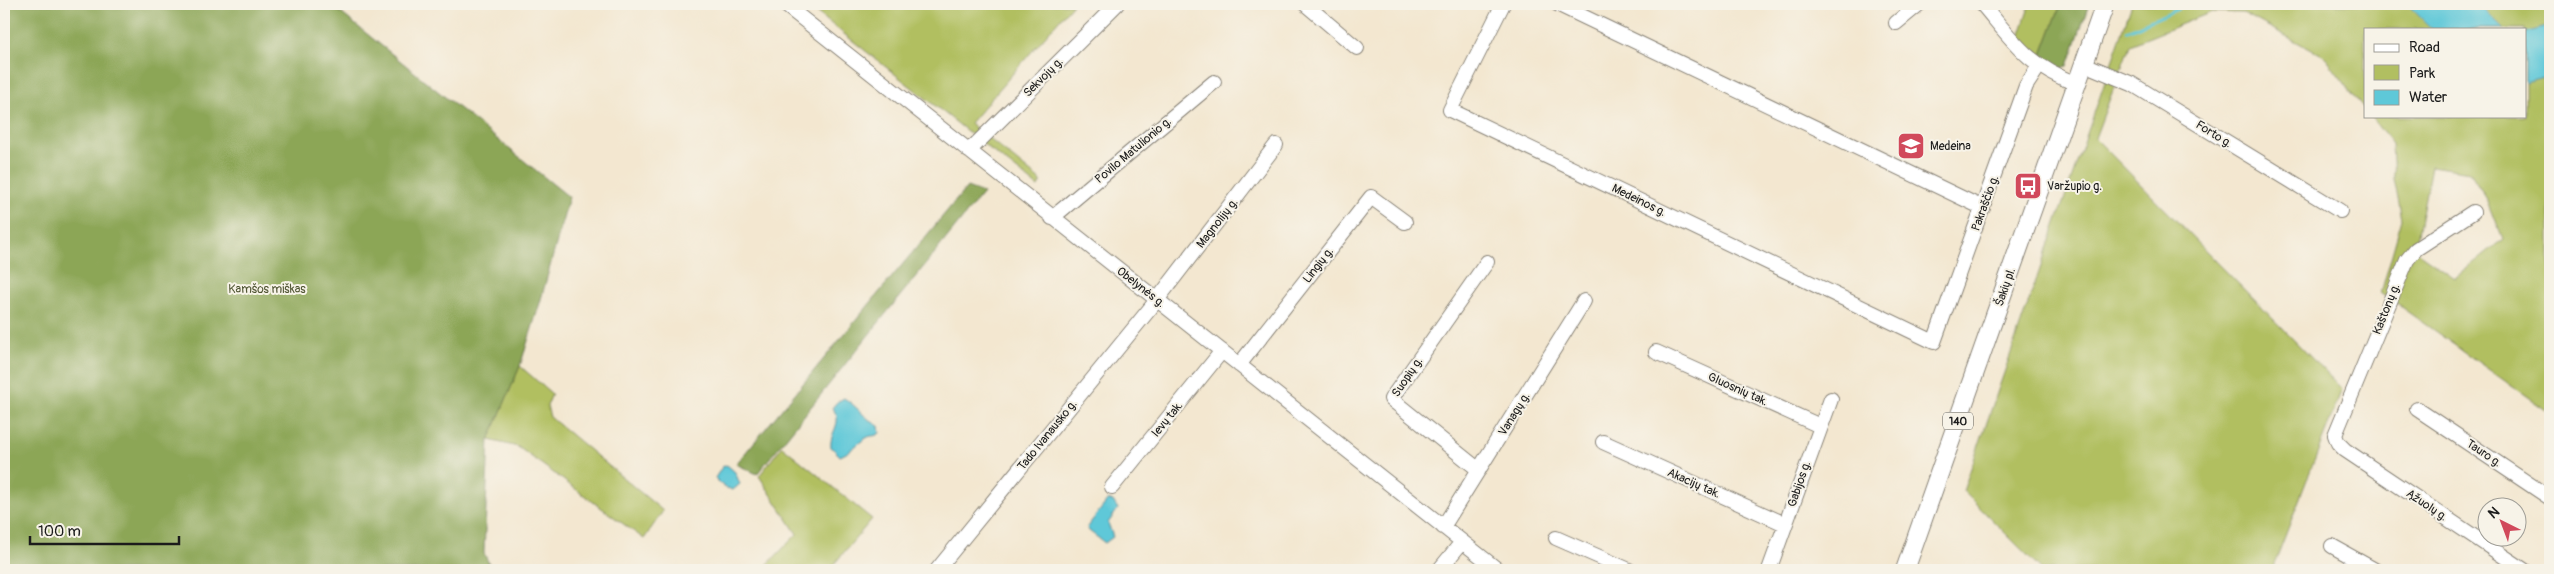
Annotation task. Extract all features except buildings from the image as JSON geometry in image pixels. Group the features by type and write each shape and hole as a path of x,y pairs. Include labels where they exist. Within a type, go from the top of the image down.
{"main road":[{"name":"Šakių pl.","path":"1905,570 2105,4"}],"street":[{"name":"Obelynės g.","path":"784,4 1498,570"},
{"name":"Sekvojų g.","path":"969,151 1117,4"},
{"path":"1307,4 1357,48"},
{"name":"Medeinos g.","path":"1503,4 1450,110 1934,342"},
{"path":"1558,4 1983,208"},
{"path":"1896,23 1920,4"},
{"path":"1982,4 2027,56 2039,66 2077,84"},
{"name":"Forto g.","path":"2084,64 2132,84 2340,211"},
{"name":"Pakraščio g.","path":"1934,342 2026,86 2039,66"},
{"name":"Povilo Matulionio g.","path":"1052,218 1214,82"},
{"name":"Magnolijų g.","path":"1157,300 1276,145"},
{"name":"Lingių g.","path":"1240,365 1371,197 1404,222"},
{"name":"Kaštonų g.","path":"2335,435 2406,260 2416,249 2473,212"},
{"name":"Suopių g.","path":"1479,470 1391,399 1487,262"},
{"name":"Tado Ivanausko g.","path":"937,570 1157,300"},
{"name":"Vanagų g.","path":"1443,527 1584,301"},
{"name":"Ievų tak.","path":"1112,487 1222,351"},
{"name":"Gluosnių tak.","path":"1656,352 1820,426"},
{"name":"Gabijos g.","path":"1769,570 1831,398"},
{"name":"Tauro g.","path":"2417,409 2550,498"},
{"name":"Ąžuolų g.","path":"2335,435 2338,443 2345,450 2524,570"},
{"name":"Akacijų tak.","path":"1603,442 1785,524"},
{"path":"1556,538 1629,570"},
{"path":"1440,570 1462,542"},
{"path":"2332,546 2375,570"}],"green space":[{"name":"Kamšos miškas","path":"4,4 330,4 569,197 540,303 520,366 489,440 484,553 492,570 4,570"},
{"path":"806,4 1073,4 970,123 1041,181 1038,187"},
{"path":"2030,4 2061,4 2040,60 2019,37"},
{"path":"2061,4 2089,4 2068,66 2059,69 2040,60"},
{"path":"2132,4 2550,4 2550,413 2381,293 2402,219 2394,179 2392,144 2372,118 2526,118 2526,28 2364,28 2364,109 2325,57 2243,13 2212,12 2130,45 2095,138 2342,389 2272,570 2042,570 1963,491","holes":["2431,166 2470,172 2488,201 2503,239 2455,278 2415,250"]},
{"path":"967,187 983,193 757,474 736,464"},
{"path":"520,366 552,394 547,406 550,417 663,511 644,539 518,447 489,440"},
{"path":"782,446 872,519 829,570 762,570 797,534 759,476"}],"water":[{"path":"2407,4 2479,4 2503,28 2431,28"},
{"path":"2550,26 2550,76 2526,83 2526,33"},
{"path":"844,398 869,420 879,426 880,433 868,437 840,456 831,447 837,423 836,413 832,408"},
{"path":"727,465 735,472 740,484 733,490 724,487 715,478 722,467"},
{"path":"1108,500 1113,501 1118,509 1108,523 1113,537 1105,543 1089,531 1087,527"}],"waterway":[{"path":"2127,31 2189,4"}],"place":[{"name":"Medeina","path":"1911,146"},
{"name":"Varžupio g.","path":"2028,186"}]}
